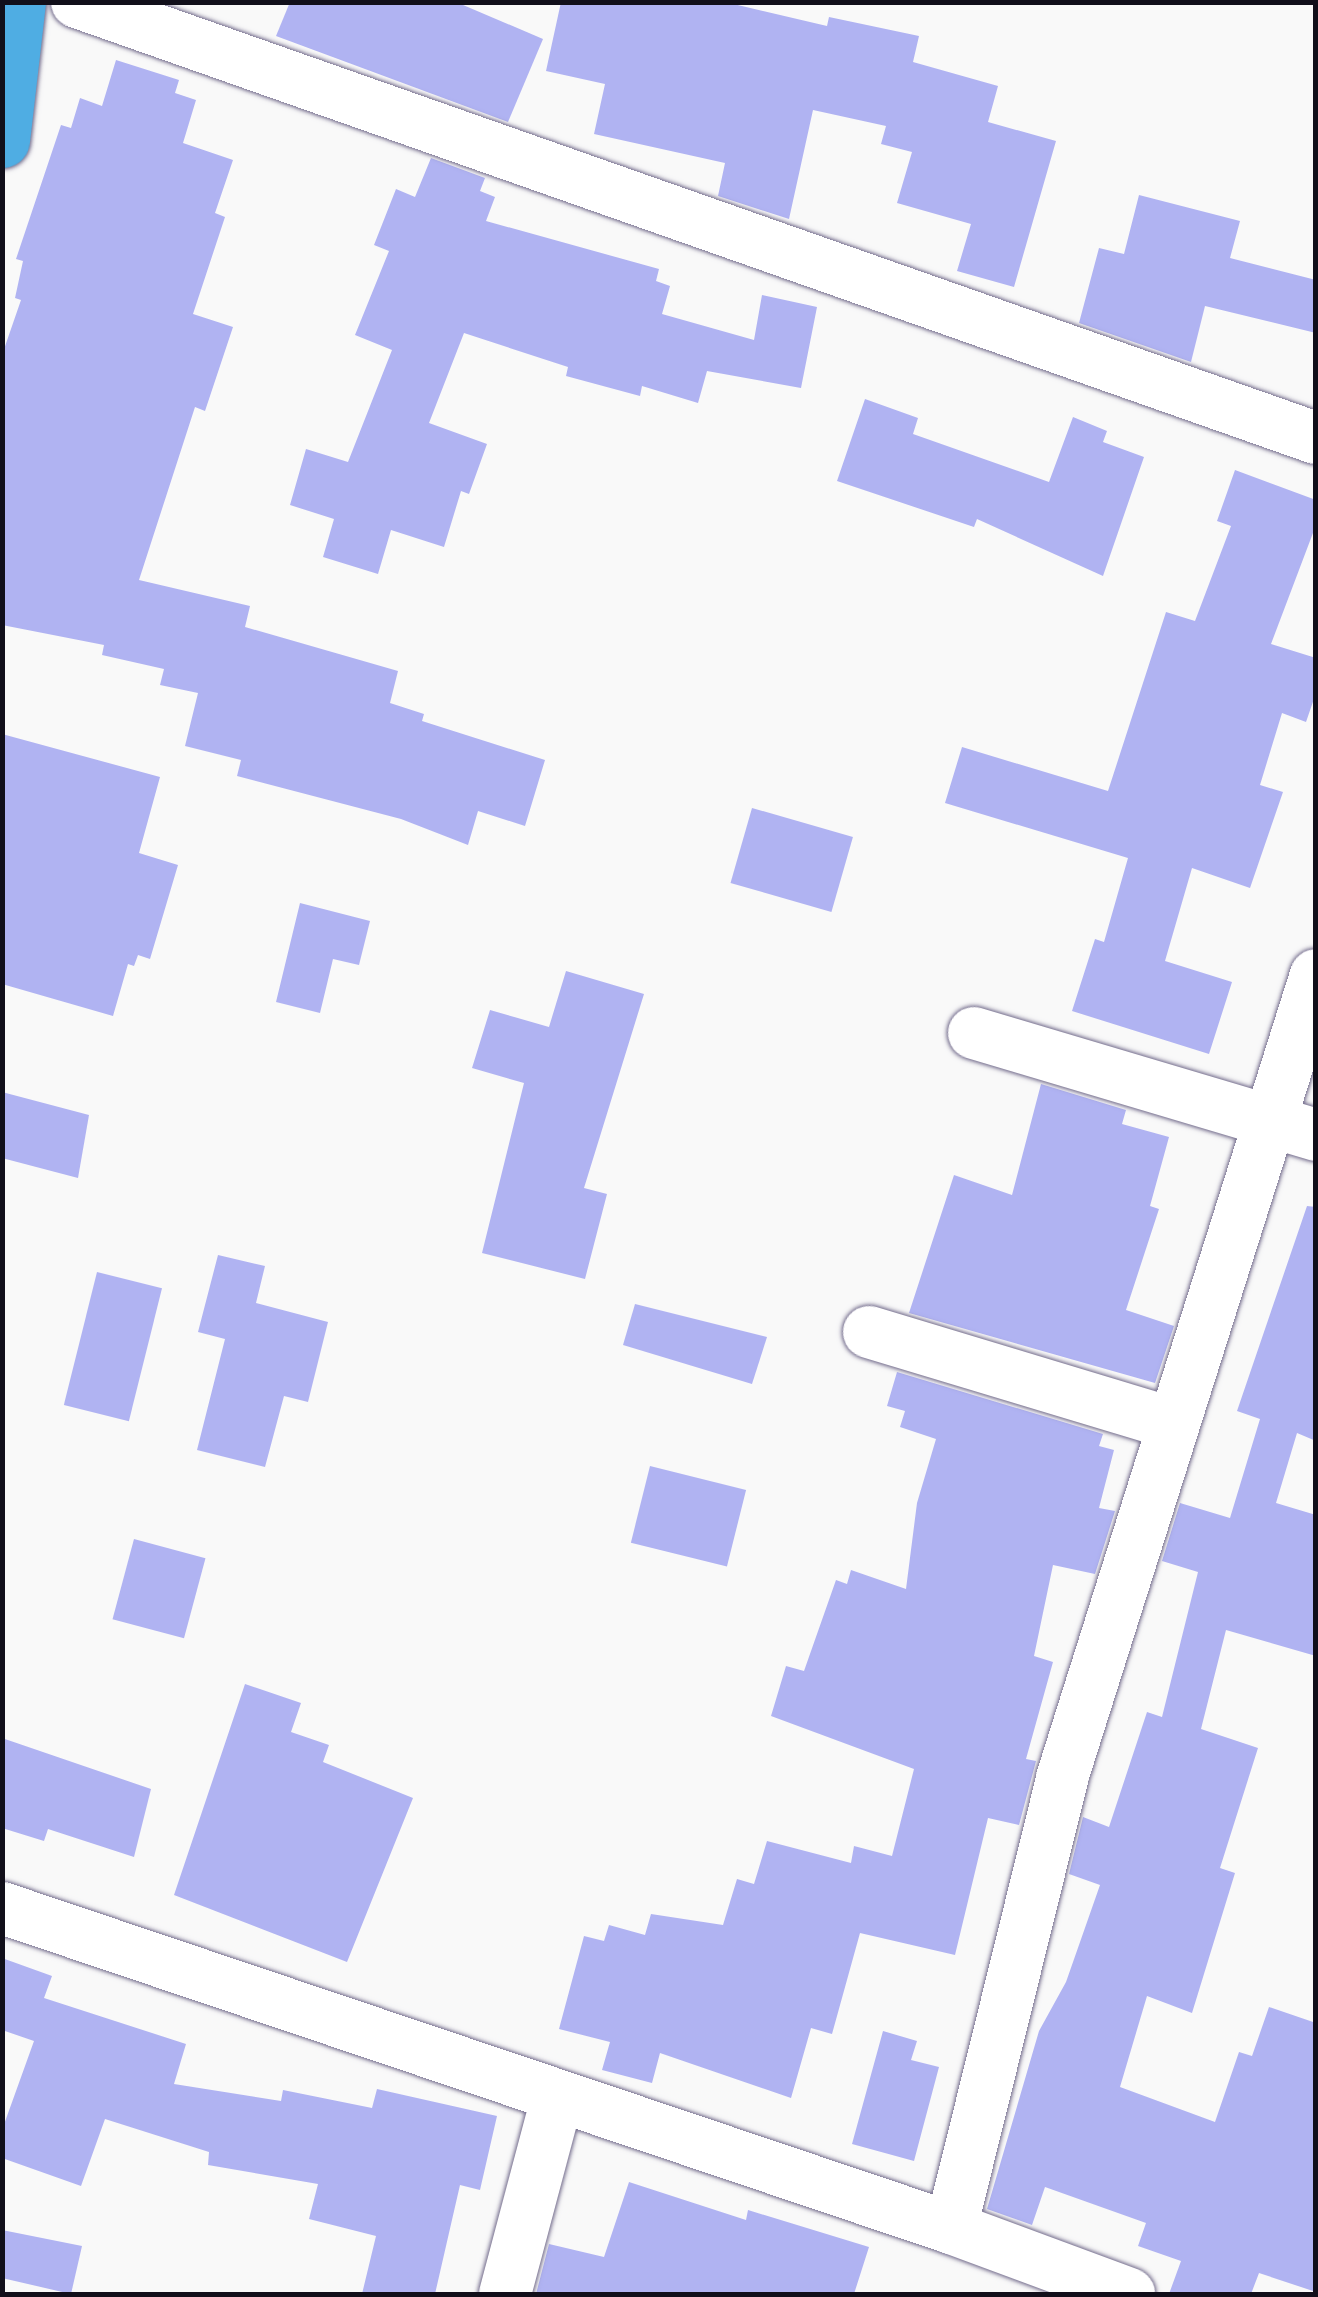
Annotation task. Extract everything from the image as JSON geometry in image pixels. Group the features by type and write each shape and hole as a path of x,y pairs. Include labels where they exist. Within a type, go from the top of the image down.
{"highway":[{"path":"4,122 18,2"}],"street":[{"path":"77,2 1316,438"},
{"path":"951,2228 1062,1778 1173,1424 1292,1127 1316,976"},
{"path":"974,1033 1292,1127"},
{"path":"869,1332 1173,1424"},
{"path":"2,1908 556,2098 951,2228 1129,2294"},
{"path":"505,2294 556,2098"}],"building":[{"path":"290,2 456,2 543,39 508,122 276,36"},
{"path":"561,2 725,2 827,26 829,17 919,36 913,62 998,86 988,122 1056,141 1014,287 957,271 971,224 897,203 912,152 881,144 886,126 813,110 789,219 718,196 725,163 594,134 605,84 546,71"},
{"path":"116,60 179,80 175,93 196,100 183,143 233,160 215,213 225,217 193,314 233,327 205,411 195,407 139,580 250,606 245,627 398,671 390,703 424,714 422,721 545,760 525,826 478,811 468,845 401,819 237,776 241,760 185,746 198,693 160,685 164,669 102,655 104,645 2,625 2,355 21,300 15,298 23,261 16,259 61,125 71,128 80,98 102,106"},
{"path":"431,158 485,178 480,191 495,197 486,221 659,269 656,281 670,286 662,314 754,340 762,295 817,307 801,388 707,371 698,403 642,386 640,396 566,376 568,367 464,333 429,423 487,444 469,494 461,491 444,547 391,530 378,574 323,557 334,519 290,505 306,449 348,462 392,350 355,335 389,251 374,245 396,189 415,197"},
{"path":"1139,195 1240,221 1230,258 1316,280 1316,333 1205,306 1191,362 1079,323 1099,248 1124,254"},
{"path":"865,399 918,418 913,434 1049,482 1073,417 1107,431 1103,442 1144,457 1103,576 977,519 974,527 837,481"},
{"path":"1235,470 1316,500 1316,525 1271,644 1316,658 1316,693 1306,722 1282,713 1260,785 1283,792 1250,888 1192,868 1165,961 1232,982 1209,1054 1072,1011 1095,939 1104,942 1128,858 945,803 962,747 1108,791 1166,612 1195,621 1231,526 1217,521"},
{"path":"2,734 160,777 139,853 178,865 150,959 138,955 134,966 128,964 113,1016 2,984"},
{"path":"752,808 853,837 831,912 731,883"},
{"path":"300,903 370,921 359,965 333,959 320,1013 276,1002"},
{"path":"566,971 644,994 584,1188 607,1194 585,1279 482,1253 524,1083 472,1068 490,1010 549,1027"},
{"path":"1041,1084 1126,1110 1122,1124 1169,1137 1150,1206 1159,1209 1126,1310 1174,1326 1155,1383 909,1313 954,1175 1012,1195"},
{"path":"2,1092 89,1115 78,1178 2,1158"},
{"path":"1307,1206 1316,1207 1316,1441 1297,1433 1276,1503 1316,1515 1316,1656 1226,1630 1201,1729 1258,1748 1220,1868 1235,1873 1192,2013 1147,1996 1120,2087 1215,2122 1239,2052 1252,2056 1269,2007 1316,2023 1316,2292 1259,2273 1251,2294 1169,2294 1181,2261 1138,2246 1146,2223 1045,2187 1032,2225 987,2209 1039,2031 1066,1982 1100,1885 1069,1874 1083,1817 1109,1827 1147,1712 1162,1717 1198,1572 1162,1561 1180,1503 1230,1518 1260,1419 1237,1411"},
{"path":"218,1255 265,1266 256,1303 328,1322 308,1402 284,1396 265,1467 197,1450 225,1339 198,1332"},
{"path":"97,1272 162,1288 129,1421 64,1405"},
{"path":"635,1304 767,1337 752,1384 623,1345"},
{"path":"897,1372 1103,1434 1099,1446 1114,1450 1099,1508 1115,1511 1095,1574 1053,1565 1034,1656 1053,1662 1026,1759 1036,1761 1019,1825 988,1818 955,1955 860,1933 832,2034 811,2028 791,2098 660,2053 652,2083 602,2070 610,2042 559,2029 584,1936 604,1941 609,1925 645,1935 651,1914 723,1925 737,1879 754,1884 767,1841 851,1863 854,1846 892,1856 914,1769 771,1716 786,1666 804,1671 836,1580 847,1584 851,1570 906,1589 917,1503 936,1439 900,1427 905,1411 887,1406"},
{"path":"650,1466 746,1490 727,1567 631,1543"},
{"path":"134,1539 205,1558 184,1638 113,1619"},
{"path":"245,1684 301,1703 291,1732 329,1745 323,1762 413,1798 347,1962 174,1895"},
{"path":"2,1738 151,1789 134,1857 48,1829 44,1841 2,1828"},
{"path":"2,1958 52,1976 44,1998 186,2044 174,2084 281,2101 283,2090 372,2108 377,2089 497,2116 480,2190 460,2185 435,2294 362,2294 376,2236 309,2219 318,2184 208,2165 209,2152 105,2119 81,2186 2,2158 2,2130 34,2041 2,2030"},
{"path":"883,2031 917,2041 911,2060 939,2067 914,2161 852,2144"},
{"path":"629,2182 746,2220 748,2210 869,2247 854,2294 536,2294 549,2244 604,2257"},
{"path":"2,2230 82,2246 71,2294 2,2278"}]}
